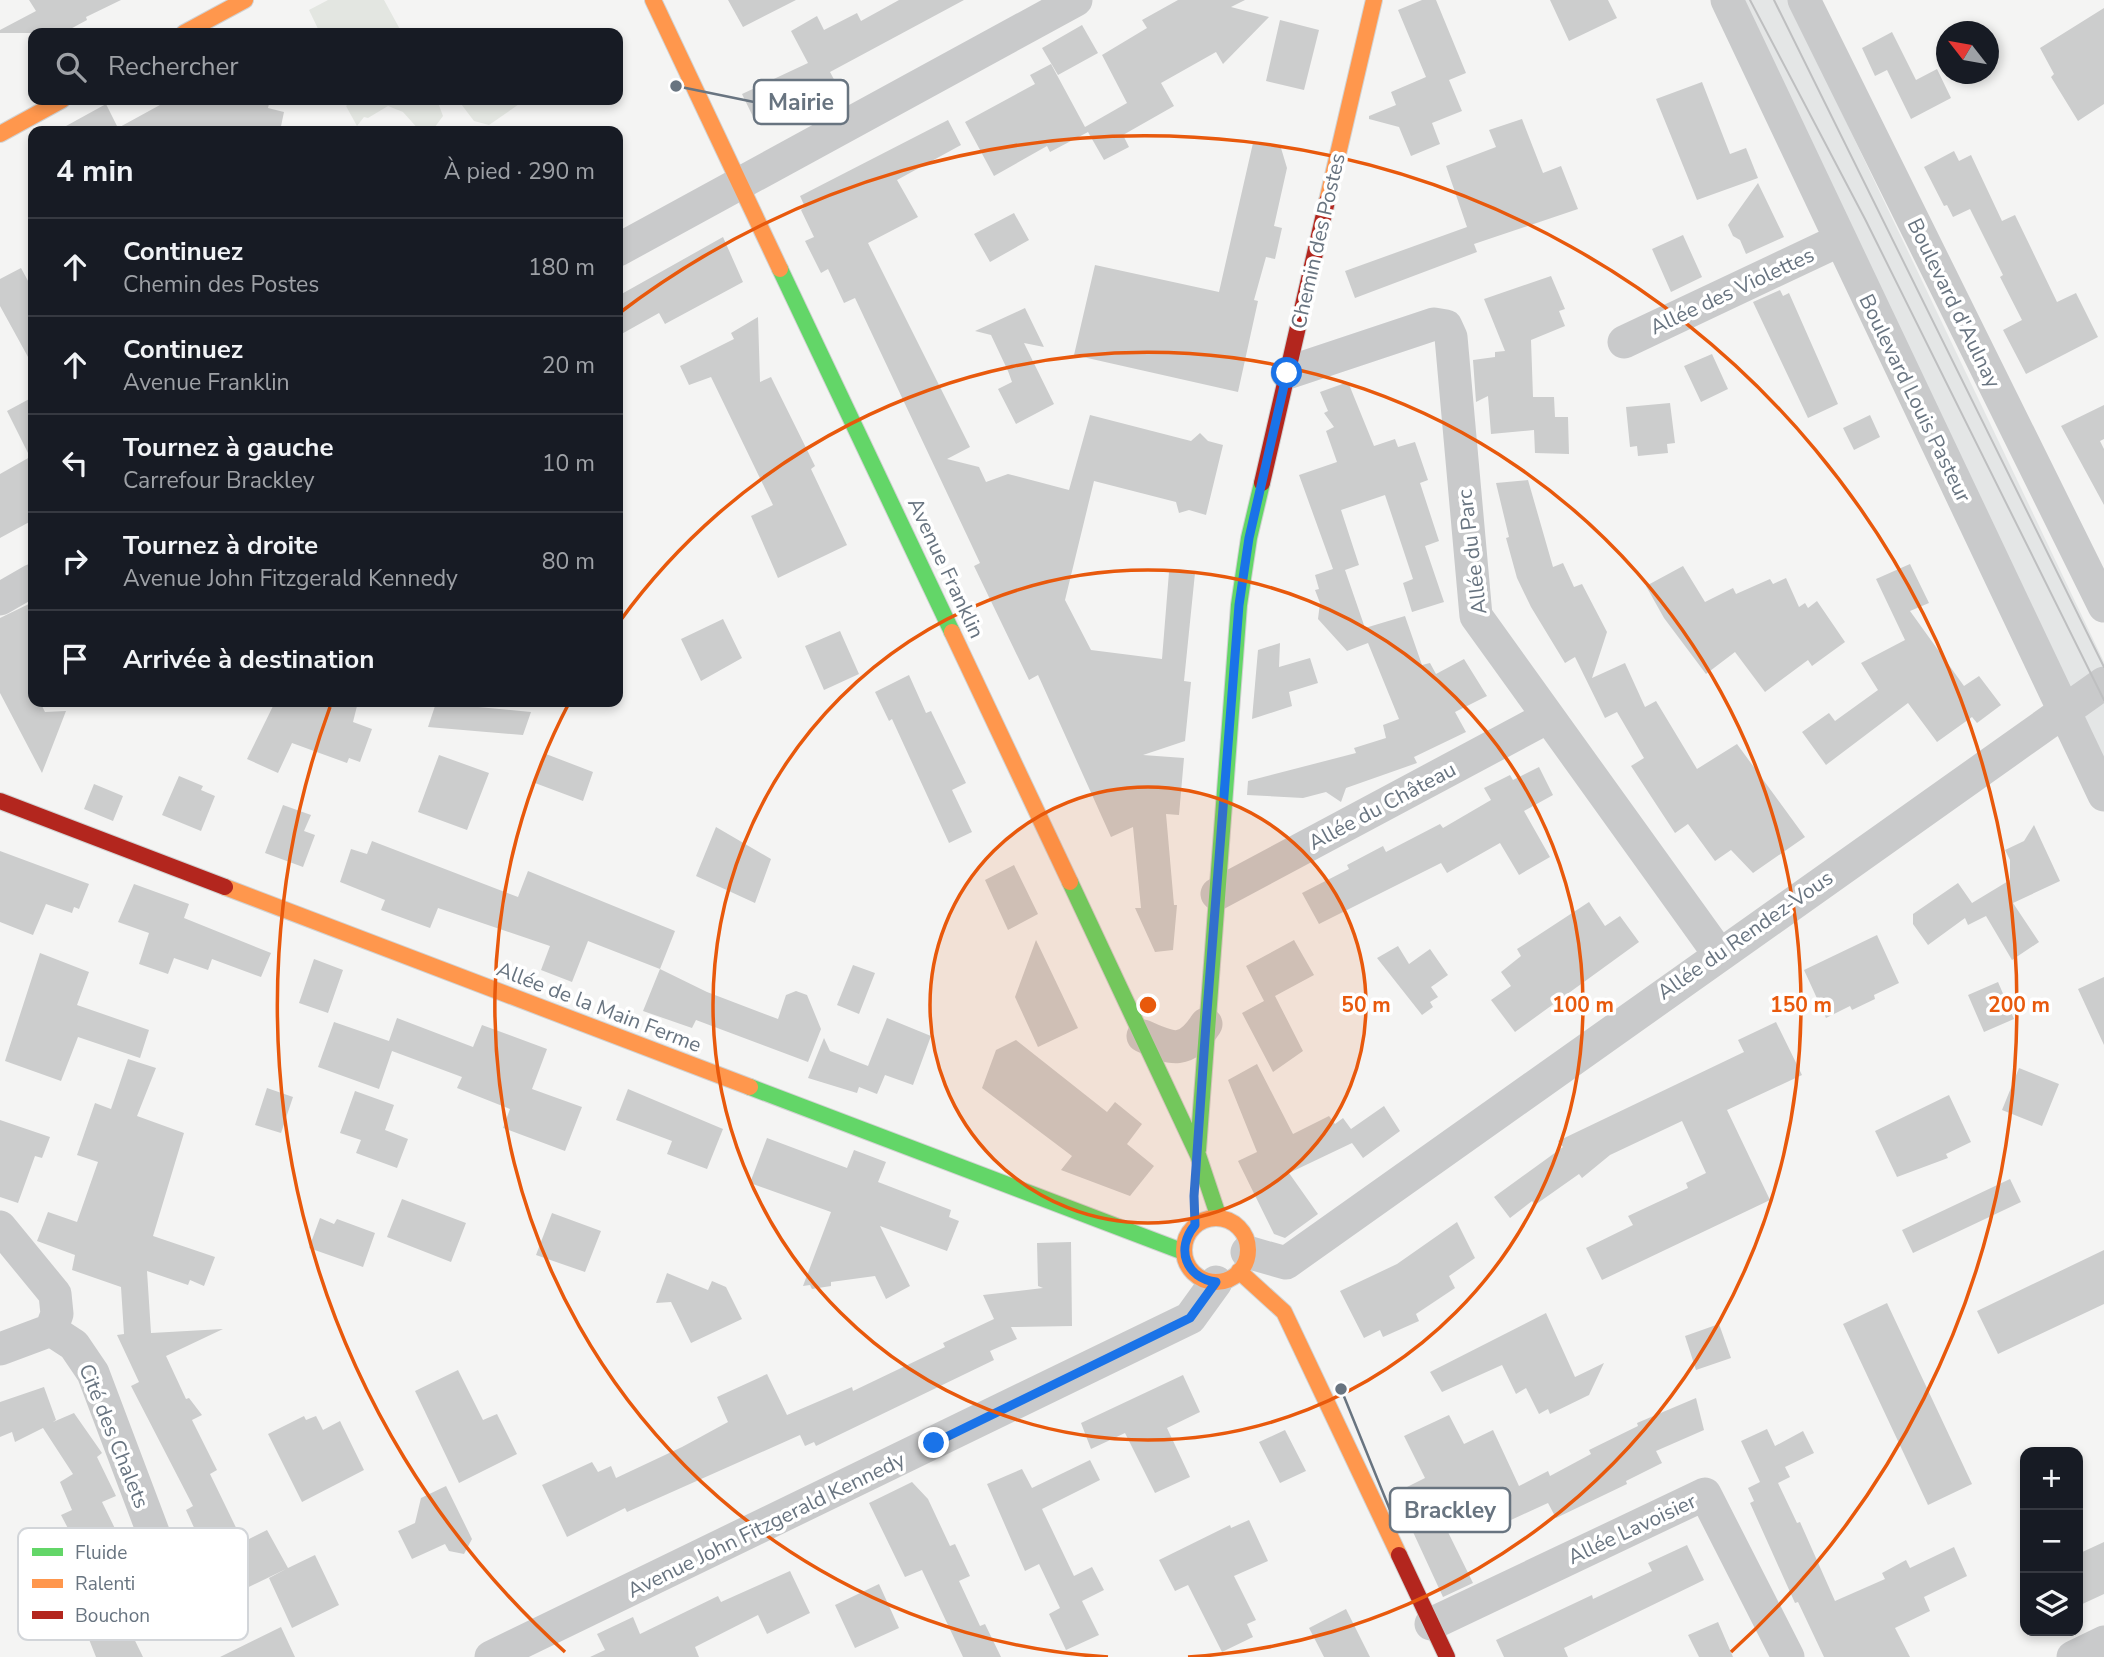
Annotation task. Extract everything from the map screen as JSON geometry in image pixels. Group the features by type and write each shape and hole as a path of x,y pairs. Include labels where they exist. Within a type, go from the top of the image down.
{"street":[{"path":"193,28 245,0"},
{"name":"Avenue Franklin","path":"653,0 1143,1036 1198,1155 1219,1219"},
{"path":"623,247 1076,0"},
{"name":"Chemin des Postes","path":"1198,1155 1239,605 1249,538 1374,0"},
{"name":"Boulevard Louis Pasteur","path":"1727,0 2104,795"},
{"name":"Boulevard d'Aulnay","path":"1804,0 2104,606"},
{"path":"0,134 53,105"},
{"name":"Allée des Violettes","path":"1623,342 1840,240"},
{"name":"Allée du Parc","path":"1287,373 1434,324 1446,326 1451,337 1476,616 1719,954"},
{"path":"0,599 28,583"},
{"name":"Allée du Rendez-Vous","path":"1286,1263 2104,683"},
{"name":"Allée du Château","path":"1217,894 1548,717"},
{"name":"Allée de la Main Ferme","path":"0,801 1184,1252"},
{"path":"1143,1036 1167,1047 1184,1046 1196,1039 1206,1024"},
{"path":"1195,1225 1198,1155"},
{"path":"1234,1269 1247,1243 1237,1226 1219,1219 1195,1225 1189,1233 1184,1252 1186,1262 1197,1277 1234,1269 1286,1263 1280,1278 1284,1312 1447,1657"},
{"path":"0,1227 55,1294 57,1314 51,1330 0,1349"},
{"path":"1234,1269 1284,1312"},
{"name":"Avenue John Fitzgerald Kennedy","path":"491,1657 1190,1318 1234,1269"},
{"name":"Cité des Chalets","path":"51,1330 74,1345 93,1373 151,1528"},
{"name":"Allée Lavoisier","path":"1431,1624 1705,1494 1787,1657"},
{"path":"2073,1657 2104,1642"}],"shaded area":[{"path":"328,0 384,0 399,28 318,28 309,10"},
{"path":"1737,0 1788,0 2104,662 2104,768"},
{"path":"439,105 443,116 436,126 416,126 403,112 388,106 368,118 364,117 357,126 346,106"},
{"path":"462,105 518,105 489,125 474,121"}],"building":[{"path":"29,0 121,0 86,17 87,20 72,28 28,28 28,33 0,33 0,30 36,11"},
{"path":"728,0 796,0 743,27"},
{"path":"899,0 964,0 830,72 837,85 757,125 742,94 808,63 791,31 817,16 824,30 857,13 861,21"},
{"path":"1178,0 1245,0 1231,7 1269,17 1223,64 1216,52 1161,83 1174,106 1123,135 1129,147 1104,160 1088,132 1050,152 1047,146 994,176 965,122 1035,84 1030,75 1051,64 1085,127 1127,103 1102,55 1147,28 1142,20"},
{"path":"1422,0 1436,0 1466,73 1449,80 1462,111 1432,123 1440,144 1411,156 1399,127 1369,119 1369,116 1396,105 1391,92 1426,77 1398,10"},
{"path":"1550,0 1608,0 1617,18 1569,41"},
{"path":"2104,8 2104,104 2078,121 2051,77 2054,74 2040,48"},
{"path":"1280,20 1319,30 1304,90 1266,81"},
{"path":"1082,25 1098,53 1058,75 1042,48"},
{"path":"1892,32 1916,80 1936,70 1936,84 1944,84 1951,98 1911,119 1887,70 1875,76 1862,48"},
{"path":"1702,82 1730,154 1746,148 1758,178 1697,200 1656,99"},
{"path":"104,105 117,126 66,126"},
{"path":"160,105 269,105 268,108 284,112 281,126 122,126"},
{"path":"1522,119 1543,173 1561,166 1578,209 1474,244 1477,252 1355,298 1345,271 1467,227 1446,166 1496,147 1489,130"},
{"path":"948,120 961,145 897,180 918,217 868,243 970,447 947,459 979,467 986,482 1008,474 1069,490 1090,415 1191,441 1200,433 1208,441 1223,445 1206,515 1189,510 1179,513 1176,502 1094,481 1065,600 1091,650 1162,659 1169,572 1195,573 1184,681 1191,682 1185,741 1143,755 1184,758 1179,815 1166,814 1174,905 1177,905 1173,950 1155,952 1135,908 1141,908 1133,827 1111,837 1038,675 1029,680 974,566 980,563 855,298 844,303 828,269 821,273 805,241 814,237 801,210 805,207 800,196"},
{"path":"1253,143 1281,148 1287,168 1274,226 1282,228 1275,259 1266,257 1254,300 1258,301 1238,392 1074,355 1095,265 1219,292"},
{"path":"1954,151 1959,161 1971,155 2002,221 2015,215 2057,302 2076,293 2098,337 2026,374 2003,330 2022,320 2000,277 2003,275 1970,209 1953,217 1947,205 1944,206 1924,167"},
{"path":"1758,183 1784,237 1746,254 1740,240 1733,236 1728,225"},
{"path":"1014,213 1029,240 990,262 974,234"},
{"path":"1683,235 1702,277 1671,292 1652,249"},
{"path":"723,237 743,282 665,324 659,313 623,333 623,293"},
{"path":"21,268 28,281 28,357 0,306 0,279"},
{"path":"1551,276 1565,309 1559,311 1565,326 1531,340 1533,397 1554,397 1555,417 1568,417 1569,454 1535,453 1534,430 1491,434 1488,396 1476,402 1473,360 1495,357 1495,352 1505,351 1484,299"},
{"path":"1780,290 1783,296 1789,293 1838,404 1808,418 1753,302"},
{"path":"1025,308 1044,347 1024,343 1054,404 1016,424 998,389 1012,382 1008,371 991,335 975,331"},
{"path":"758,317 760,382 771,377 815,466 811,469 847,545 778,578 751,516 773,505 711,377 689,385 680,366 734,339 731,333"},
{"path":"1712,354 1728,389 1701,402 1684,366"},
{"path":"1348,382 1374,446 1395,439 1398,447 1415,442 1428,480 1420,483 1439,541 1425,546 1444,602 1412,612 1403,583 1413,579 1385,495 1341,510 1359,565 1345,570 1365,628 1405,616 1422,665 1430,663 1436,674 1464,659 1487,696 1455,712 1466,732 1414,757 1417,763 1346,788 1341,802 1326,792 1303,798 1247,795 1248,781 1356,753 1354,748 1386,738 1383,725 1399,719 1368,643 1347,651 1318,619 1320,603 1315,590 1319,589 1315,575 1333,569 1299,475 1337,462 1326,431 1334,427 1324,413 1328,411 1320,392"},
{"path":"28,400 28,453 7,411"},
{"path":"1670,403 1675,443 1667,444 1668,453 1638,456 1637,446 1630,447 1626,407"},
{"path":"2104,405 2104,439 2100,441 2104,449 2104,505 2061,426"},
{"path":"1870,415 1880,437 1854,450 1843,428"},
{"path":"28,458 28,523 0,538 0,474"},
{"path":"1528,480 1553,567 1563,563 1574,587 1582,584 1607,632 1592,678 1625,663 1645,707 1656,701 1697,769 1737,744 1805,837 1753,873 1731,850 1715,861 1688,824 1675,833 1631,766 1644,758 1617,712 1605,718 1575,657 1565,663 1531,607 1517,578 1506,538 1509,537 1496,483"},
{"path":"1910,564 1929,603 1910,611 1964,686 1979,676 2001,705 1977,723 1972,717 1937,742 1908,703 1826,765 1802,732 1829,713 1835,721 1878,690 1861,663 1905,640 1876,579"},
{"path":"1683,566 1705,602 1733,588 1736,594 1770,579 1773,584 1786,578 1799,607 1805,603 1808,608 1817,601 1845,642 1812,666 1808,660 1765,692 1735,652 1706,674 1664,618 1646,586"},
{"path":"28,604 28,707 42,707 45,712 66,711 42,773 0,693 0,618"},
{"path":"723,619 742,658 701,681 681,639"},
{"path":"840,631 859,674 824,690 805,646"},
{"path":"1280,643 1279,667 1310,658 1318,683 1289,692 1292,706 1252,719 1258,650"},
{"path":"909,675 926,713 931,711 966,783 952,790 972,832 949,843 892,719 889,721 875,692"},
{"path":"273,707 357,707 353,722 372,729 360,762 349,758 347,763 292,743 278,773 247,759"},
{"path":"435,707 478,707 531,712 523,735 428,727"},
{"path":"546,754 593,772 583,801 535,783"},
{"path":"439,755 489,773 467,830 418,812"},
{"path":"1539,767 1553,795 1524,811 1550,857 1519,875 1500,843 1447,873 1441,863 1319,924 1302,893 1349,869 1347,865 1383,846 1386,852 1440,824 1443,828 1491,800 1484,788 1510,775 1513,780"},
{"path":"179,776 203,786 201,790 215,796 201,831 162,815"},
{"path":"94,784 123,796 113,821 84,809"},
{"path":"283,805 311,815 304,831 315,835 303,867 265,853"},
{"path":"2034,825 2060,881 2013,903 2039,942 2012,960 1986,916 1968,925 1965,918 1928,945 1913,924 1913,914 1958,883 1972,903 2010,880 2010,860 2005,850 2024,841"},
{"path":"716,827 771,859 755,903 696,876"},
{"path":"372,841 518,897 528,871 675,931 660,969 588,941 572,982 541,970 550,946 438,908 430,928 381,910 385,900 340,882 351,849 367,854"},
{"path":"0,851 89,884 79,909 74,907 72,913 46,904 33,935 0,922"},
{"path":"1014,865 1038,914 1008,930 985,880"},
{"path":"134,884 189,904 184,918 271,953 261,977 212,959 208,970 174,958 168,974 139,964 149,933 118,922"},
{"path":"1589,902 1605,926 1620,916 1639,942 1515,1032 1491,1000 1511,986 1501,972 1521,956 1517,949"},
{"path":"1877,935 1899,983 1874,995 1875,999 1852,1010 1850,1006 1826,1018 1804,970"},
{"path":"1036,940 1078,1028 1038,1047 1015,997"},
{"path":"1294,940 1314,975 1275,996 1303,1051 1273,1072 1242,1013 1264,1001 1246,966"},
{"path":"1398,946 1409,964 1430,949 1448,975 1431,987 1438,997 1430,1002 1433,1007 1422,1015 1377,958"},
{"path":"40,953 89,972 77,1005 149,1030 140,1058 78,1037 61,1081 5,1061"},
{"path":"314,959 343,970 328,1013 299,1003"},
{"path":"853,965 875,973 859,1014 837,1005"},
{"path":"660,969 707,992 778,1019 786,995 796,991 807,995 821,1029 808,1062 696,1020 692,1028 643,1011"},
{"path":"2104,977 2104,1045 2078,989"},
{"path":"1998,982 2014,1019 1984,1032 1968,995"},
{"path":"397,1018 473,1047 482,1025 547,1049 532,1089 582,1107 565,1151 503,1128 510,1109 457,1088 462,1077 392,1051 379,1089 318,1067 334,1022 389,1041"},
{"path":"887,1018 931,1036 913,1085 885,1075 877,1094 859,1087 857,1093 808,1078 824,1038 830,1051 868,1066"},
{"path":"1776,1022 1802,1075 1727,1110 1770,1200 1602,1280 1586,1248 1633,1225 1628,1216 1688,1188 1686,1183 1706,1173 1682,1121 1610,1155 1582,1178 1579,1174 1535,1205 1532,1201 1510,1218 1494,1197 1563,1147 1558,1141 1744,1052 1738,1040"},
{"path":"1016,1040 1107,1112 1115,1102 1142,1124 1127,1144 1154,1166 1130,1196 1061,1170 1072,1156 982,1088 996,1050"},
{"path":"128,1059 156,1068 137,1116 184,1133 153,1236 215,1257 204,1286 190,1280 188,1285 147,1271 151,1333 223,1329 166,1356 186,1399 189,1398 202,1415 192,1420 217,1470 210,1474 236,1528 194,1528 186,1510 193,1506 131,1386 139,1382 117,1335 124,1334 121,1287 72,1270 75,1255 37,1241 48,1212 77,1222 98,1162 77,1155 95,1103 111,1109"},
{"path":"1257,1064 1293,1134 1329,1116 1335,1124 1343,1118 1351,1129 1384,1106 1400,1131 1363,1158 1352,1143 1289,1173 1318,1214 1285,1238 1274,1234 1238,1161 1257,1152 1228,1080"},
{"path":"2019,1068 2059,1084 2042,1126 2002,1110"},
{"path":"267,1088 293,1097 281,1133 255,1125"},
{"path":"628,1089 723,1129 707,1169 667,1154 672,1141 616,1120"},
{"path":"355,1091 394,1105 385,1130 408,1139 397,1168 356,1153 361,1140 340,1133"},
{"path":"1949,1095 1971,1142 1946,1154 1948,1158 1897,1177 1875,1131"},
{"path":"0,1120 50,1137 42,1158 35,1156 18,1203 0,1197"},
{"path":"767,1138 847,1168 854,1150 886,1162 878,1182 951,1210 949,1217 959,1221 947,1251 880,1226 910,1286 886,1299 875,1276 831,1282 831,1286 812,1289 810,1285 803,1286 831,1212 750,1183"},
{"path":"2010,1179 2021,1202 1913,1253 1902,1230"},
{"path":"402,1199 466,1223 451,1262 387,1237"},
{"path":"552,1213 601,1231 585,1272 536,1255"},
{"path":"320,1218 334,1224 337,1219 375,1233 363,1267 309,1248"},
{"path":"1457,1222 1475,1258 1449,1276 1455,1288 1416,1314 1419,1321 1383,1337 1380,1330 1364,1338 1340,1291 1397,1264"},
{"path":"1071,1242 1072,1326 1011,1327 1017,1339 990,1351 994,1360 816,1446 814,1442 805,1446 800,1435 627,1512 625,1508 567,1537 542,1485 592,1462 598,1472 611,1466 616,1478 682,1447 728,1422 717,1397 767,1374 787,1415 852,1387 853,1391 945,1347 943,1343 994,1319 983,1295 1043,1288 1038,1286 1037,1243"},
{"path":"2104,1250 2104,1304 1998,1354 1977,1311"},
{"path":"667,1273 708,1290 712,1281 726,1287 742,1319 691,1343 671,1302 656,1303"},
{"path":"1887,1303 1972,1484 1928,1505 1843,1324"},
{"path":"1546,1313 1575,1377 1604,1363 1589,1395 1550,1414 1548,1409 1539,1414 1526,1388 1516,1394 1502,1365 1442,1392 1430,1372"},
{"path":"1719,1324 1731,1358 1696,1370 1685,1336"},
{"path":"458,1370 483,1420 497,1414 517,1454 459,1483 415,1391"},
{"path":"1183,1375 1200,1412 1167,1428 1190,1477 1155,1493 1125,1433 1091,1449 1081,1423"},
{"path":"44,1387 56,1420 53,1422 74,1413 102,1453 97,1457 116,1496 102,1502 115,1528 68,1528 61,1515 72,1510 60,1482 73,1474 43,1428 15,1442 12,1432 0,1437 0,1402"},
{"path":"1696,1398 1704,1430 1656,1451 1662,1463 1626,1481 1627,1484 1556,1518 1548,1503 1498,1526 1487,1510 1447,1530 1473,1583 1443,1597 1395,1493 1425,1478 1404,1436 1449,1415 1464,1444 1493,1430 1519,1486 1548,1471 1550,1476 1591,1454 1589,1450 1638,1426 1637,1423"},
{"path":"304,1416 306,1420 316,1416 323,1430 340,1421 364,1470 302,1502 268,1434"},
{"path":"1767,1429 1775,1446 1803,1431 1814,1453 1785,1467 1790,1477 1778,1483 1797,1523 1800,1522 1835,1601 1885,1579 1882,1573 1906,1560 1910,1568 1954,1547 1967,1576 1924,1597 1930,1611 1895,1628 1910,1657 1824,1657 1798,1602 1795,1603 1750,1503 1754,1501 1748,1488 1760,1482 1741,1441"},
{"path":"1285,1430 1306,1471 1280,1483 1259,1442"},
{"path":"1090,1460 1100,1480 1042,1509 1074,1576 1092,1567 1104,1590 1082,1601 1099,1635 1066,1650 1049,1614 1060,1608 1039,1564 1025,1571 987,1484 1022,1469 1032,1488"},
{"path":"912,1482 928,1499 950,1546 955,1544 970,1576 959,1581 980,1626 985,1624 1001,1657 963,1657 922,1570 905,1577 869,1503"},
{"path":"446,1486 472,1539 464,1554 449,1551 445,1544 412,1559 398,1531 415,1523 421,1498"},
{"path":"1249,1520 1268,1561 1234,1576 1256,1620 1247,1624 1253,1637 1222,1652 1188,1585 1175,1591 1159,1560 1230,1525 1231,1528"},
{"path":"267,1530 288,1568 315,1555 339,1605 292,1628 269,1578 286,1569 248,1587 248,1540"},
{"path":"2104,1542 2104,1594 2083,1604 2083,1573 2083,1552"},
{"path":"1687,1545 1704,1580 1564,1648 1568,1657 1504,1657 1496,1640 1592,1595 1593,1599 1652,1571 1648,1563"},
{"path":"790,1571 810,1613 767,1634 758,1615 695,1647 699,1657 590,1657 605,1650 597,1634 633,1617 640,1634 718,1596 721,1602"},
{"path":"879,1584 899,1628 855,1648 835,1605"},
{"path":"1346,1609 1370,1657 1324,1657 1309,1628"},
{"path":"1718,1622 1733,1657 1699,1657 1688,1635"},
{"path":"281,1627 295,1657 220,1657"},
{"path":"89,1640 135,1640 143,1657 96,1657"}],"tram line":[{"path":"1750,0 1865,219 2104,700"},
{"path":"1774,0 2104,667"}],"traffic: fast":[{"path":"780,269 952,632"},
{"path":"1198,1150 1239,605 1249,538 1262,483"},
{"path":"1070,882 1198,1155 1219,1218"},
{"path":"750,1087 1184,1252"}],"traffic: slow":[{"path":"193,28 245,0"},
{"path":"653,0 780,269"},
{"path":"1327,201 1374,0"},
{"path":"0,134 53,105"},
{"path":"952,632 1070,882"},
{"path":"225,887 750,1087"},
{"path":"1216,1218 1234,1224 1242,1232 1248,1250 1242,1268 1234,1276 1216,1282 1198,1276 1190,1268 1184,1250 1190,1232 1198,1224 1216,1218"},
{"path":"1239,1271 1284,1312 1399,1555"}],"traffic: jam":[{"path":"1262,483 1327,201"},
{"path":"0,801 225,887"},
{"path":"1399,1555 1447,1657"}],"place":[{"name":"Mairie","path":"676,86"},
{"name":"Brackley","path":"1341,1389"}],"route":[{"path":"934,1443 1190,1318 1216,1282 1197,1277 1186,1262 1184,1252 1185,1242 1195,1225 1194,1196 1206,1024 1239,605 1249,538 1287,373"}]}
